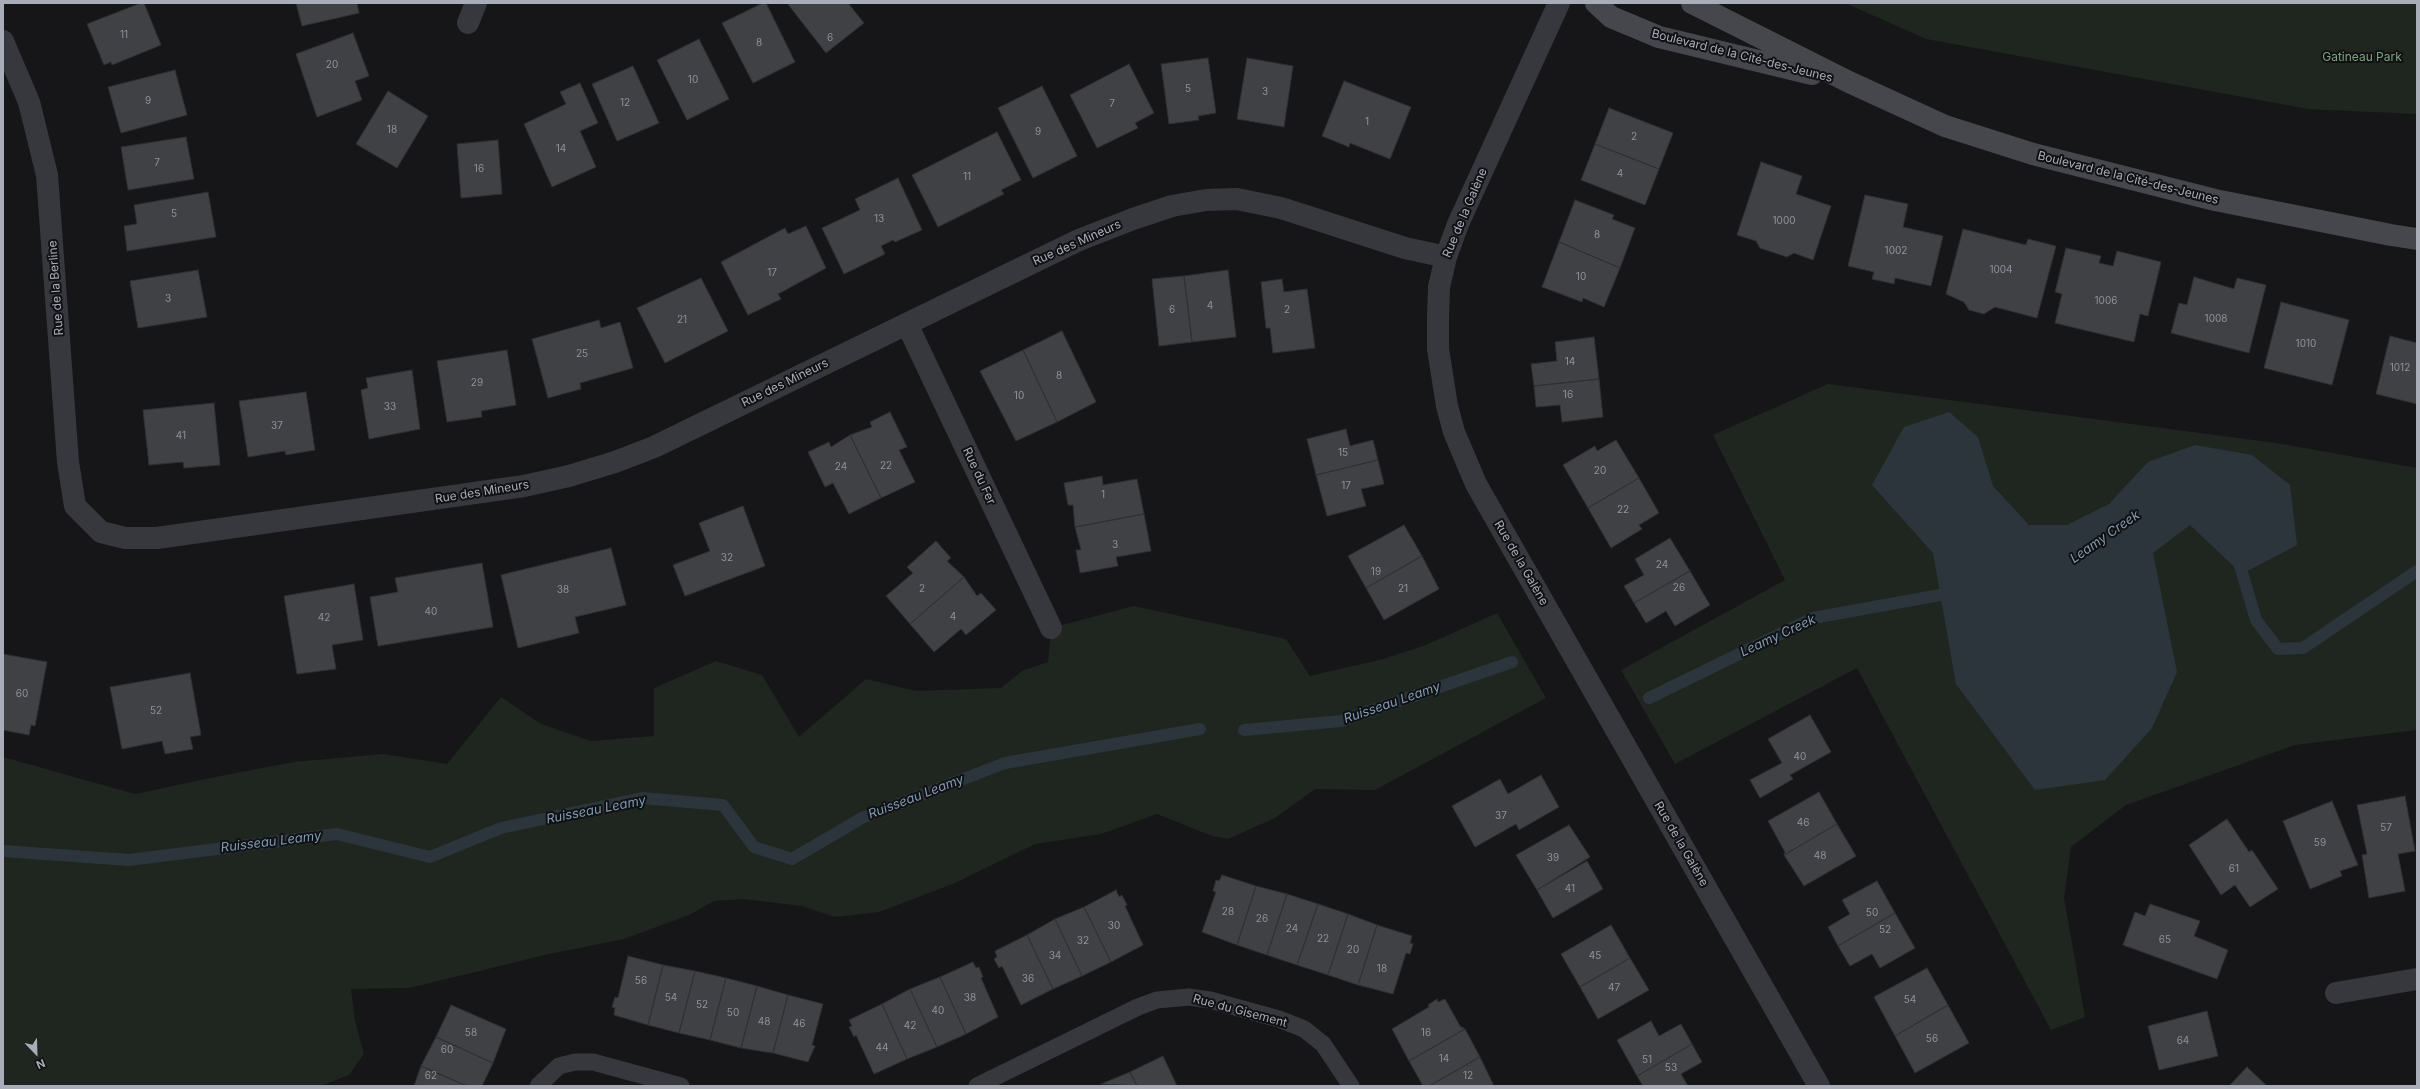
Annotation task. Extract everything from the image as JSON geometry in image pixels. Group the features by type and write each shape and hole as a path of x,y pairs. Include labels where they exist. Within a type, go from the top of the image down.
{"street":[{"path":"468,23 476,3"},
{"name":"Rue de la Galène","path":"1559,3 1458,224 1446,257 1439,295 1438,349 1441,378 1454,432 1476,484 1819,1086"},
{"name":"Boulevard de la Cité-des-Jeunes","path":"1596,3 1610,17 1659,37 1849,82"},
{"name":"Boulevard de la Cité-des-Jeunes","path":"1692,3 1849,82 1944,126 2033,154 2215,200 2390,236 2417,239"},
{"name":"Rue de la Berline","path":"3,41 29,102 47,175 68,462 75,506 101,532"},
{"name":"Rue des Mineurs","path":"101,532 126,538 157,538 524,486 569,476 654,447 1079,240 1165,208 1206,200 1237,199 1281,208 1405,248 1446,257"},
{"name":"Rue du Fer","path":"907,324 1052,628"},
{"path":"2336,994 2417,979"}],"lane":[{"name":"Rue du Gisement","path":"977,1086 1138,1007 1157,1000 1178,997 1210,1000 1279,1019 1304,1029 1323,1044 1351,1086"},
{"path":"538,1086 559,1066 575,1062 593,1062 681,1086"}],"green space":[{"name":"Gatineau Park","path":"1845,3 2417,3 2417,114 2308,109 1926,39"},
{"path":"1828,384 2276,443 2417,468 2417,730 2295,745 2126,805 2071,847 2064,898 2085,1017 2051,1030 1857,668 1675,764 1621,670 1785,580 1713,435"},
{"path":"1134,606 1286,639 1310,676 1383,659 1426,645 1497,613 1546,698 1375,790 1315,789 1275,818 1228,839 1212,836 1157,814 1101,834 1035,844 955,883 879,912 835,917 802,906 743,899 714,901 689,915 624,939 545,955 409,988 351,989 355,1021 364,1054 349,1075 321,1086 3,1086 3,757 135,794 294,762 383,754 447,764 501,697 541,724 591,741 654,736 654,688 716,661 762,675 799,737 866,679 916,691 1001,688 1022,671 1048,662 1051,628"}],"water":[{"path":"1949,412 1978,437 1993,486 2029,525 2067,525 2109,504 2148,462 2195,445 2252,455 2290,485 2297,545 2242,574 2190,525 2153,553 2177,672 2152,728 2105,780 2035,790 1956,684 1933,553 1872,485 1904,427"}],"building":[{"path":"144,3 161,45 112,65 111,62 104,65 87,24"},
{"path":"296,3 357,3 359,13 302,26"},
{"path":"763,3 766,3 795,62 753,83 722,23"},
{"path":"787,3 848,3 864,23 826,53"},
{"path":"353,33 369,76 355,81 362,100 317,117 296,54"},
{"path":"699,39 729,99 687,120 657,60"},
{"path":"1208,58 1216,113 1198,116 1199,120 1169,124 1161,64"},
{"path":"1247,58 1293,66 1284,127 1237,119"},
{"path":"1129,64 1154,113 1135,123 1138,128 1097,148 1070,95"},
{"path":"633,66 659,123 617,141 592,84"},
{"path":"175,70 187,115 121,133 108,87"},
{"path":"1344,81 1411,107 1390,159 1350,143 1349,147 1322,136"},
{"path":"580,83 598,123 580,131 596,167 552,187 524,124 566,104 560,92"},
{"path":"1042,86 1077,156 1033,178 998,108"},
{"path":"388,91 428,116 397,168 356,144"},
{"path":"1609,108 1673,133 1659,169 1595,144"},
{"path":"997,132 1021,180 1001,190 1004,194 938,227 912,175"},
{"path":"186,137 194,179 128,190 121,147"},
{"path":"498,140 502,194 461,198 457,144"},
{"path":"1595,144 1659,169 1645,205 1581,180"},
{"path":"1761,162 1802,176 1796,194 1831,206 1813,260 1794,253 1787,257 1760,248 1756,241 1737,235"},
{"path":"898,178 922,230 895,242 893,240 881,246 885,254 844,274 822,228 860,210 855,199"},
{"path":"208,192 216,237 127,251 124,226 137,224 134,205"},
{"path":"1865,195 1908,204 1903,227 1943,236 1931,286 1895,278 1894,284 1872,279 1874,272 1848,266"},
{"path":"1575,200 1614,215 1612,219 1635,228 1620,268 1559,242"},
{"path":"806,226 826,268 778,294 781,299 748,315 721,262 785,228 788,234"},
{"path":"1963,229 2026,245 2028,239 2056,246 2037,318 1995,307 1984,314 1969,310 1964,302 1946,294"},
{"path":"1559,242 1620,268 1604,307 1583,298 1582,302 1542,287"},
{"path":"2066,248 2101,256 2099,263 2113,266 2117,251 2161,262 2148,316 2140,314 2134,342 2055,323 2062,294 2055,292"},
{"path":"198,270 207,317 138,328 130,281"},
{"path":"1228,270 1236,337 1192,342 1184,276"},
{"path":"1184,276 1192,342 1159,346 1152,279"},
{"path":"2194,277 2234,289 2237,278 2266,285 2249,353 2171,333 2179,303 2187,305"},
{"path":"701,278 728,331 665,363 637,308"},
{"path":"1282,279 1284,292 1307,289 1315,348 1273,353 1270,328 1266,328 1261,282"},
{"path":"2281,302 2349,320 2332,385 2264,368"},
{"path":"599,320 601,328 620,322 633,368 580,383 581,389 548,398 532,339"},
{"path":"1062,331 1096,402 1057,422 1023,350"},
{"path":"2390,336 2417,343 2417,404 2376,394"},
{"path":"1594,337 1599,379 1534,386 1531,364 1557,361 1555,342"},
{"path":"507,350 516,405 481,411 482,417 447,422 437,361"},
{"path":"1023,350 1057,422 1016,441 980,371"},
{"path":"412,370 420,429 369,439 361,390 368,388 366,378"},
{"path":"1599,379 1603,417 1562,422 1560,405 1536,407 1534,386"},
{"path":"306,392 315,450 286,455 285,451 248,457 239,401"},
{"path":"214,403 220,465 184,468 183,462 149,465 143,410"},
{"path":"890,412 907,447 899,450 915,482 881,498 850,435 872,427 870,422"},
{"path":"1346,429 1350,446 1373,440 1378,460 1316,475 1307,439"},
{"path":"850,435 881,498 849,514 833,483 825,487 808,452 829,442 831,447"},
{"path":"1616,440 1639,478 1588,508 1563,465 1595,446 1597,451"},
{"path":"1378,460 1384,484 1361,489 1366,506 1327,516 1316,475"},
{"path":"1102,476 1103,485 1137,479 1144,514 1075,527 1073,505 1068,505 1064,483"},
{"path":"1639,478 1659,513 1639,525 1642,529 1611,548 1588,508"},
{"path":"743,506 765,566 685,596 673,565 710,551 699,523"},
{"path":"1144,514 1151,551 1116,557 1118,566 1080,573 1076,550 1081,550 1075,527"},
{"path":"1404,525 1422,556 1366,588 1348,556"},
{"path":"1670,538 1690,571 1634,603 1624,586 1644,575 1635,559"},
{"path":"936,541 951,558 947,561 964,577 910,624 886,596 913,573 907,567"},
{"path":"611,548 626,605 575,617 579,633 518,648 501,575"},
{"path":"1422,556 1439,589 1384,620 1366,588"},
{"path":"482,563 493,627 378,646 370,597 398,592 395,578"},
{"path":"1690,571 1710,605 1675,626 1666,611 1646,623 1634,603"},
{"path":"964,577 977,596 981,593 996,610 966,635 961,629 934,652 910,624"},
{"path":"354,584 363,640 332,645 336,669 297,674 284,596"},
{"path":"3,654 47,662 35,726 31,725 29,735 3,730"},
{"path":"190,673 201,735 190,737 193,749 165,754 162,741 122,749 110,687"},
{"path":"1810,715 1831,752 1790,775 1793,779 1760,798 1750,780 1782,763 1768,739"},
{"path":"1541,775 1559,807 1519,830 1516,824 1475,847 1452,806 1500,779 1508,794"},
{"path":"1819,792 1837,824 1784,855 1785,852 1768,821"},
{"path":"2405,796 2415,851 2398,854 2405,891 2369,898 2362,855 2367,854 2357,805"},
{"path":"2332,801 2358,865 2340,871 2342,876 2310,889 2283,821"},
{"path":"2227,819 2249,852 2252,850 2278,889 2250,907 2235,885 2221,895 2189,845"},
{"path":"1837,824 1856,856 1804,886 1784,855"},
{"path":"1569,825 1590,857 1537,890 1516,855"},
{"path":"1587,861 1603,889 1553,918 1537,890"},
{"path":"1222,875 1256,886 1237,945 1202,932 1216,892 1213,891 1216,880 1219,881"},
{"path":"1877,881 1895,913 1838,946 1828,927 1850,914 1842,900"},
{"path":"1256,886 1287,894 1267,955 1237,945"},
{"path":"1116,890 1119,897 1122,895 1127,905 1125,906 1143,945 1111,962 1084,907"},
{"path":"1287,894 1318,904 1297,965 1267,955"},
{"path":"1318,904 1348,914 1328,975 1297,965"},
{"path":"2150,904 2200,921 2194,936 2228,950 2217,979 2123,945 2135,912 2145,916"},
{"path":"1084,907 1111,962 1082,976 1055,919"},
{"path":"1895,913 1915,948 1880,968 1872,954 1850,966 1838,946"},
{"path":"1348,914 1377,925 1358,985 1328,975"},
{"path":"1055,919 1082,976 1053,989 1027,935"},
{"path":"1377,925 1412,936 1410,943 1413,944 1410,954 1406,953 1393,994 1358,985"},
{"path":"1611,925 1630,958 1580,987 1561,954"},
{"path":"1027,935 1053,989 1021,1005 1002,966 999,968 994,959 997,957 995,951"},
{"path":"628,956 663,965 648,1025 614,1015 615,1008 612,1007 615,997 618,998"},
{"path":"1630,958 1649,990 1598,1019 1580,987"},
{"path":"973,962 976,968 979,967 983,977 981,978 998,1017 966,1034 940,977"},
{"path":"663,965 695,971 679,1033 648,1025"},
{"path":"1927,968 1948,1005 1895,1036 1874,997"},
{"path":"695,971 726,978 710,1040 679,1033"},
{"path":"940,977 966,1034 937,1047 910,989"},
{"path":"726,978 757,986 741,1048 710,1040"},
{"path":"757,986 788,995 773,1053 741,1048"},
{"path":"910,989 937,1047 907,1059 882,1004"},
{"path":"788,995 823,1004 812,1045 815,1046 808,1062 773,1053"},
{"path":"1437,999 1438,1002 1445,999 1460,1026 1465,1029 1409,1061 1392,1029 1429,1007 1428,1005"},
{"path":"882,1004 907,1059 874,1074 856,1035 854,1037 849,1027 852,1026 849,1020"},
{"path":"451,1005 506,1029 493,1063 436,1037"},
{"path":"1948,1005 1969,1043 1915,1073 1895,1036"},
{"path":"2207,1011 2218,1056 2159,1070 2148,1026"},
{"path":"1651,1021 1659,1036 1681,1024 1692,1044 1637,1076 1617,1040"},
{"path":"1465,1029 1480,1057 1429,1086 1423,1086 1409,1061"},
{"path":"436,1037 493,1063 482,1086 467,1086 421,1066"},
{"path":"1692,1044 1702,1062 1681,1074 1688,1086 1643,1086 1637,1076"},
{"path":"1163,1056 1177,1086 1137,1086 1130,1072"},
{"path":"1480,1057 1494,1086 1429,1086 1466,1065"},
{"path":"421,1066 467,1086 414,1086"},
{"path":"2247,1067 2267,1086 2229,1086"},
{"path":"1130,1072 1137,1086 1101,1084"}],"waterway":[{"name":"Leamy Creek","path":"2238,559 2256,620 2278,649 2303,648 2417,571"},
{"name":"Leamy Creek","path":"1649,698 1813,618 1957,592"},
{"name":"Ruisseau Leamy","path":"1244,730 1341,721 1512,662"},
{"name":"Ruisseau Leamy","path":"3,851 129,860 337,834 430,857 501,828 642,798 723,805 754,847 792,859 862,818 1005,763 1200,729"}]}
